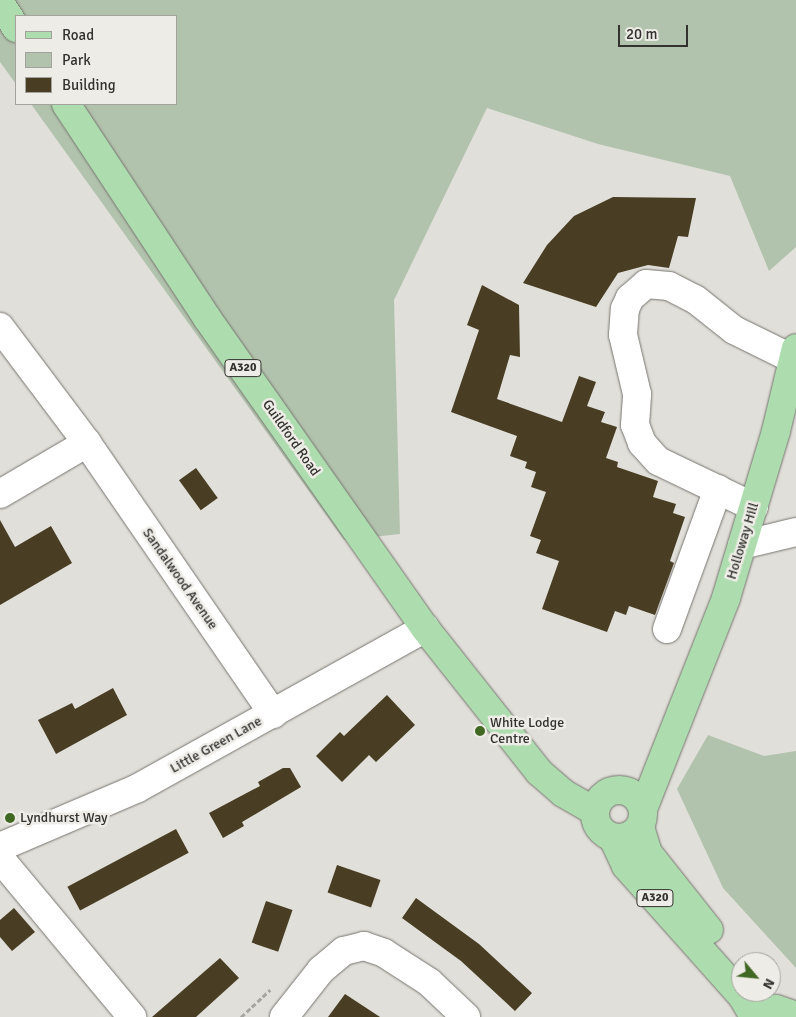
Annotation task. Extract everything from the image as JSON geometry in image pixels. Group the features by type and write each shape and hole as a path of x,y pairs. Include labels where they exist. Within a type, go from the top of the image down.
{"main road":[{"path":"0,3 15,26"},
{"name":"Guildford Road","path":"67,105 207,318 425,628 539,772 563,793 606,798"},
{"name":"Holloway Hill","path":"641,818 726,598 754,507 795,353"},
{"name":"Holloway Hill","path":"606,798 641,770 675,730"},
{"name":"A320","path":"731,954 660,870 642,842 641,818 634,795 606,798 597,827 613,838 626,866 742,996 754,1017"},
{"path":"613,838 627,837 641,818"}],"street":[{"path":"754,507 658,461 642,443 635,425 637,394 623,335 624,308 630,298 646,284 670,286 695,299 734,330 795,353"},
{"name":"Sandalwood Avenue","path":"0,327 87,443 273,714"},
{"path":"0,494 87,443"},
{"path":"667,629 718,489"},
{"path":"742,545 795,533"},
{"name":"Little Green Lane","path":"0,848 138,788 425,628"},
{"path":"0,848 3,862 132,1017"},
{"path":"284,1017 310,984 344,951 352,947 369,947 429,982 466,1017"}],"green space":[{"path":"0,0 796,0 796,247 769,271 730,176 598,144 487,108 394,300 400,534 344,540 32,105 178,105 178,15 15,15 15,83 0,62"},
{"path":"708,735 764,756 796,751 796,968 723,888 677,789"}],"building":[{"path":"613,197 696,198 688,237 678,236 669,268 648,265 618,273 596,307 523,283 547,245 574,216"},
{"path":"482,285 519,305 520,357 510,355 497,399 562,422 579,376 596,382 587,406 605,412 601,422 617,427 606,458 618,462 617,467 658,481 653,497 676,504 673,513 685,517 670,561 674,563 655,615 629,606 626,615 615,611 607,632 542,609 559,561 536,553 541,540 530,536 546,492 531,487 536,472 525,468 527,462 510,456 517,436 451,412 479,330 467,325"},
{"path":"196,468 218,498 201,510 179,480"},
{"path":"0,520 15,547 51,526 72,563 0,605"},
{"path":"113,688 127,715 56,754 38,720 72,703 75,709"},
{"path":"387,695 415,725 376,762 369,755 342,782 316,756 340,732 344,736"},
{"path":"283,768 290,768 301,787 242,822 244,826 223,838 209,813 260,786 258,782"},
{"path":"176,829 189,853 80,911 67,887"},
{"path":"337,865 380,880 371,907 328,892"},
{"path":"416,898 479,944 532,993 515,1011 461,961 402,918"},
{"path":"266,901 292,910 278,952 252,943"},
{"path":"14,908 35,932 12,951 0,937 0,920"},
{"path":"220,958 239,978 196,1017 152,1017"},
{"path":"345,994 380,1017 328,1017"}],"place":[{"name":"White Lodge Centre","path":"480,731"},
{"name":"Lyndhurst Way","path":"10,818"}]}
